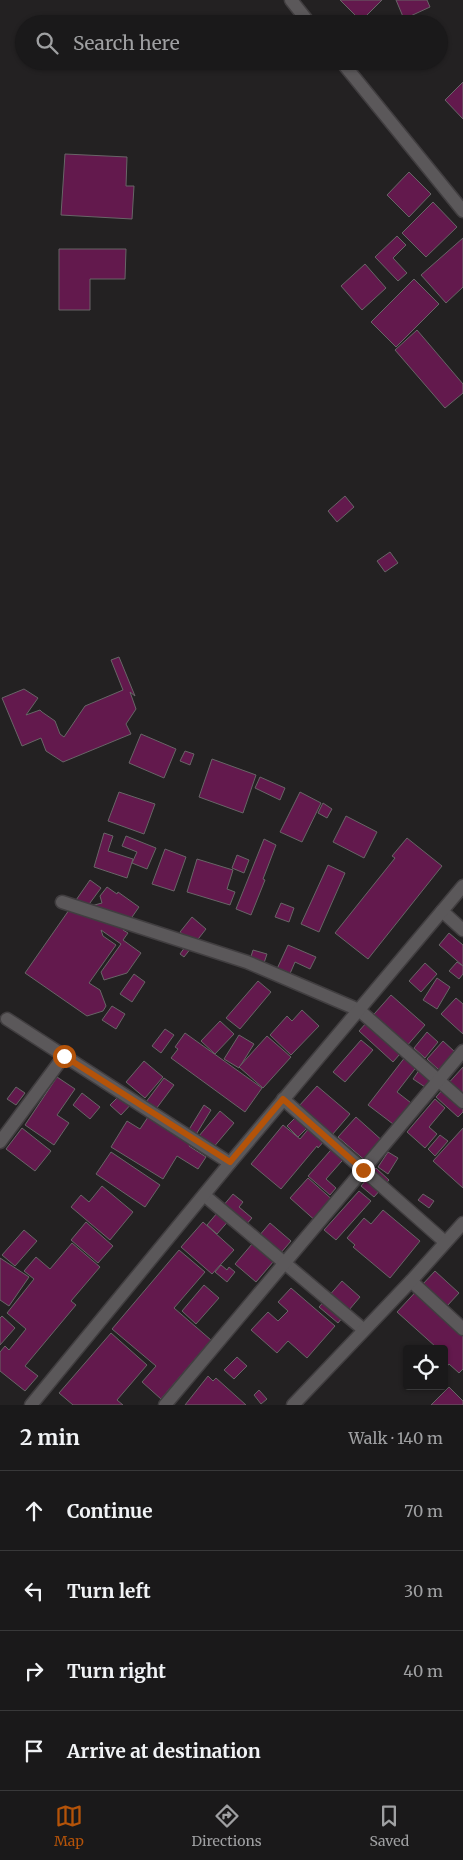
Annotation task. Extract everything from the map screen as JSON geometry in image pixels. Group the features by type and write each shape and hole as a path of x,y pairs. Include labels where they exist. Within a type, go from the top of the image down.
{"street":[{"path":"291,0 303,15"},
{"path":"348,70 463,211"},
{"path":"31,1405 230,1162 463,886"},
{"path":"62,902 247,962 359,1010 463,1102"},
{"path":"442,912 463,930"},
{"path":"7,1019 230,1162"},
{"path":"164,1405 463,1051"},
{"path":"0,1142 64,1056"},
{"path":"283,1099 446,1242"},
{"path":"204,1195 364,1330"},
{"path":"293,1405 411,1281 463,1223"},
{"path":"411,1281 463,1329"}],"building":[{"path":"340,0 382,0 367,15 355,15"},
{"path":"396,0 427,0 430,7 413,15 402,15"},
{"path":"463,82 463,119 445,100"},
{"path":"65,154 127,157 126,186 134,186 132,219 61,215"},
{"path":"409,172 431,194 409,217 387,195"},
{"path":"433,202 457,227 426,257 402,233"},
{"path":"397,236 406,245 393,258 407,273 398,281 375,257"},
{"path":"463,238 463,287 446,303 421,275"},
{"path":"59,249 126,249 125,279 90,279 90,310 59,310"},
{"path":"365,264 386,288 362,310 341,286"},
{"path":"414,279 439,304 396,347 371,322"},
{"path":"417,330 463,384 463,393 445,408 395,350"},
{"path":"345,496 354,507 337,522 328,511"},
{"path":"390,552 398,563 385,572 377,561"},
{"path":"119,657 135,696 130,692 136,709 126,724 131,734 63,762 46,751 41,738 22,746 2,698 24,689 38,698 26,715 40,710 55,721 60,734 64,737 85,706 123,690 111,660"},
{"path":"141,734 176,749 164,778 129,763"},
{"path":"185,751 194,754 190,765 180,761"},
{"path":"212,759 256,775 243,813 199,797"},
{"path":"260,777 285,788 280,800 255,788"},
{"path":"119,792 155,804 144,834 108,821"},
{"path":"300,792 321,803 302,842 280,832"},
{"path":"323,803 332,809 327,818 318,813"},
{"path":"346,816 377,832 364,858 333,842"},
{"path":"104,833 113,836 108,851 133,859 127,878 94,867"},
{"path":"126,836 156,848 147,869 132,863 137,852 122,846"},
{"path":"407,838 442,866 368,959 335,933 395,858 392,856"},
{"path":"264,839 276,845 251,915 236,909"},
{"path":"165,849 186,857 174,891 152,884"},
{"path":"237,855 249,860 244,873 232,868"},
{"path":"197,859 233,870 227,889 235,892 230,905 187,892"},
{"path":"328,865 345,873 319,932 301,924"},
{"path":"90,880 101,888 87,907 102,903 100,896 107,887 117,894 118,892 139,907 123,930 128,933 123,940 141,953 127,973 104,980 101,972 121,944 101,930 103,936 116,945 89,983 100,990 106,1006 103,1011 87,1016 25,973"},
{"path":"281,903 294,908 289,922 275,917"},
{"path":"192,917 206,929 184,957 180,954 190,940 180,932"},
{"path":"449,933 463,945 463,966 439,945"},
{"path":"288,945 316,957 310,969 295,962 289,976 276,971"},
{"path":"253,950 267,954 263,966 249,963"},
{"path":"457,962 463,966 463,974 459,979 449,971"},
{"path":"425,963 437,974 421,992 409,981"},
{"path":"134,974 145,982 132,1002 120,994"},
{"path":"437,978 450,987 437,1009 423,1000"},
{"path":"258,981 271,992 240,1029 226,1018"},
{"path":"391,995 425,1025 393,1062 359,1031"},
{"path":"456,998 463,1004 463,1034 441,1014"},
{"path":"112,1006 125,1014 116,1029 102,1020"},
{"path":"302,1010 319,1026 291,1055 270,1035 287,1016 292,1021"},
{"path":"220,1021 234,1034 215,1054 201,1041"},
{"path":"165,1029 174,1035 161,1053 152,1046"},
{"path":"427,1032 438,1042 425,1058 414,1048"},
{"path":"185,1033 262,1088 245,1112 171,1058 178,1049 175,1047"},
{"path":"239,1035 254,1044 239,1068 224,1059"},
{"path":"267,1036 291,1057 263,1088 239,1067"},
{"path":"361,1040 373,1050 345,1082 333,1072"},
{"path":"443,1041 455,1052 439,1070 427,1059"},
{"path":"409,1052 421,1061 397,1092 415,1106 397,1127 368,1105"},
{"path":"144,1061 163,1077 145,1098 126,1082"},
{"path":"424,1063 436,1071 425,1087 413,1079"},
{"path":"463,1067 463,1112 458,1117 436,1097"},
{"path":"57,1077 75,1089 57,1115 69,1123 54,1145 25,1125"},
{"path":"164,1078 174,1085 153,1113 143,1106"},
{"path":"317,1086 350,1114 332,1135 299,1106"},
{"path":"16,1087 25,1093 16,1105 7,1099"},
{"path":"125,1090 135,1100 121,1115 110,1105"},
{"path":"82,1093 100,1107 90,1119 73,1105"},
{"path":"435,1099 445,1108 429,1127 437,1134 425,1148 407,1132"},
{"path":"204,1105 211,1110 189,1146 206,1157 198,1169 177,1156 163,1179 111,1147 127,1121 140,1129 150,1114 185,1136"},
{"path":"220,1111 234,1123 207,1155 193,1143"},
{"path":"301,1112 312,1123 298,1137 287,1126"},
{"path":"356,1117 385,1143 368,1163 338,1137"},
{"path":"283,1125 300,1139 310,1127 325,1140 318,1148 317,1146 281,1189 251,1164"},
{"path":"22,1128 51,1151 35,1171 6,1149"},
{"path":"463,1128 463,1188 433,1161"},
{"path":"440,1135 448,1141 435,1156 428,1149"},
{"path":"337,1143 349,1153 326,1179 336,1188 330,1195 308,1176"},
{"path":"111,1152 160,1185 145,1207 96,1174"},
{"path":"388,1152 398,1158 388,1174 378,1167"},
{"path":"376,1168 389,1180 374,1197 361,1186"},
{"path":"308,1178 336,1203 318,1223 290,1198"},
{"path":"102,1186 133,1212 110,1240 71,1207 81,1195 89,1202"},
{"path":"359,1191 371,1201 336,1240 324,1230"},
{"path":"233,1194 243,1202 239,1207 252,1218 243,1228 231,1218 217,1234 207,1225"},
{"path":"423,1194 434,1201 429,1208 418,1200"},
{"path":"383,1210 420,1241 390,1278 353,1247 355,1245 347,1238 364,1218 371,1224"},
{"path":"86,1222 113,1246 98,1263 71,1240"},
{"path":"203,1222 234,1250 212,1274 181,1247"},
{"path":"270,1223 291,1241 256,1282 235,1264"},
{"path":"24,1230 37,1241 15,1266 2,1255"},
{"path":"72,1243 100,1267 71,1301 76,1305 25,1366 38,1376 25,1391 0,1371 0,1352 5,1346 9,1350 26,1329 7,1313 34,1279 24,1271 36,1257 50,1269"},
{"path":"179,1250 205,1272 174,1308 211,1340 161,1399 142,1382 156,1366 112,1329"},
{"path":"0,1258 29,1277 9,1306 0,1300"},
{"path":"221,1265 227,1270 229,1267 235,1272 227,1282 215,1272"},
{"path":"435,1271 459,1293 447,1306 451,1326 463,1336 463,1369 459,1373 449,1364 448,1365 448,1345 434,1345 397,1312"},
{"path":"342,1281 360,1297 338,1323 319,1307"},
{"path":"204,1285 219,1298 196,1324 182,1311"},
{"path":"291,1288 335,1326 307,1358 288,1341 277,1353 251,1330 268,1312 278,1321 288,1311 278,1302"},
{"path":"2,1316 15,1328 0,1345 0,1318"},
{"path":"111,1333 147,1365 117,1400 123,1405 73,1405 59,1393"},
{"path":"237,1357 247,1366 234,1379 224,1370"},
{"path":"208,1376 213,1381 216,1378 246,1405 185,1405"},
{"path":"448,1388 463,1401 463,1405 431,1405 448,1390"},
{"path":"259,1390 267,1399 261,1404 254,1395"}],"route":[{"path":"64,1056 230,1162 283,1099 363,1170"}]}
